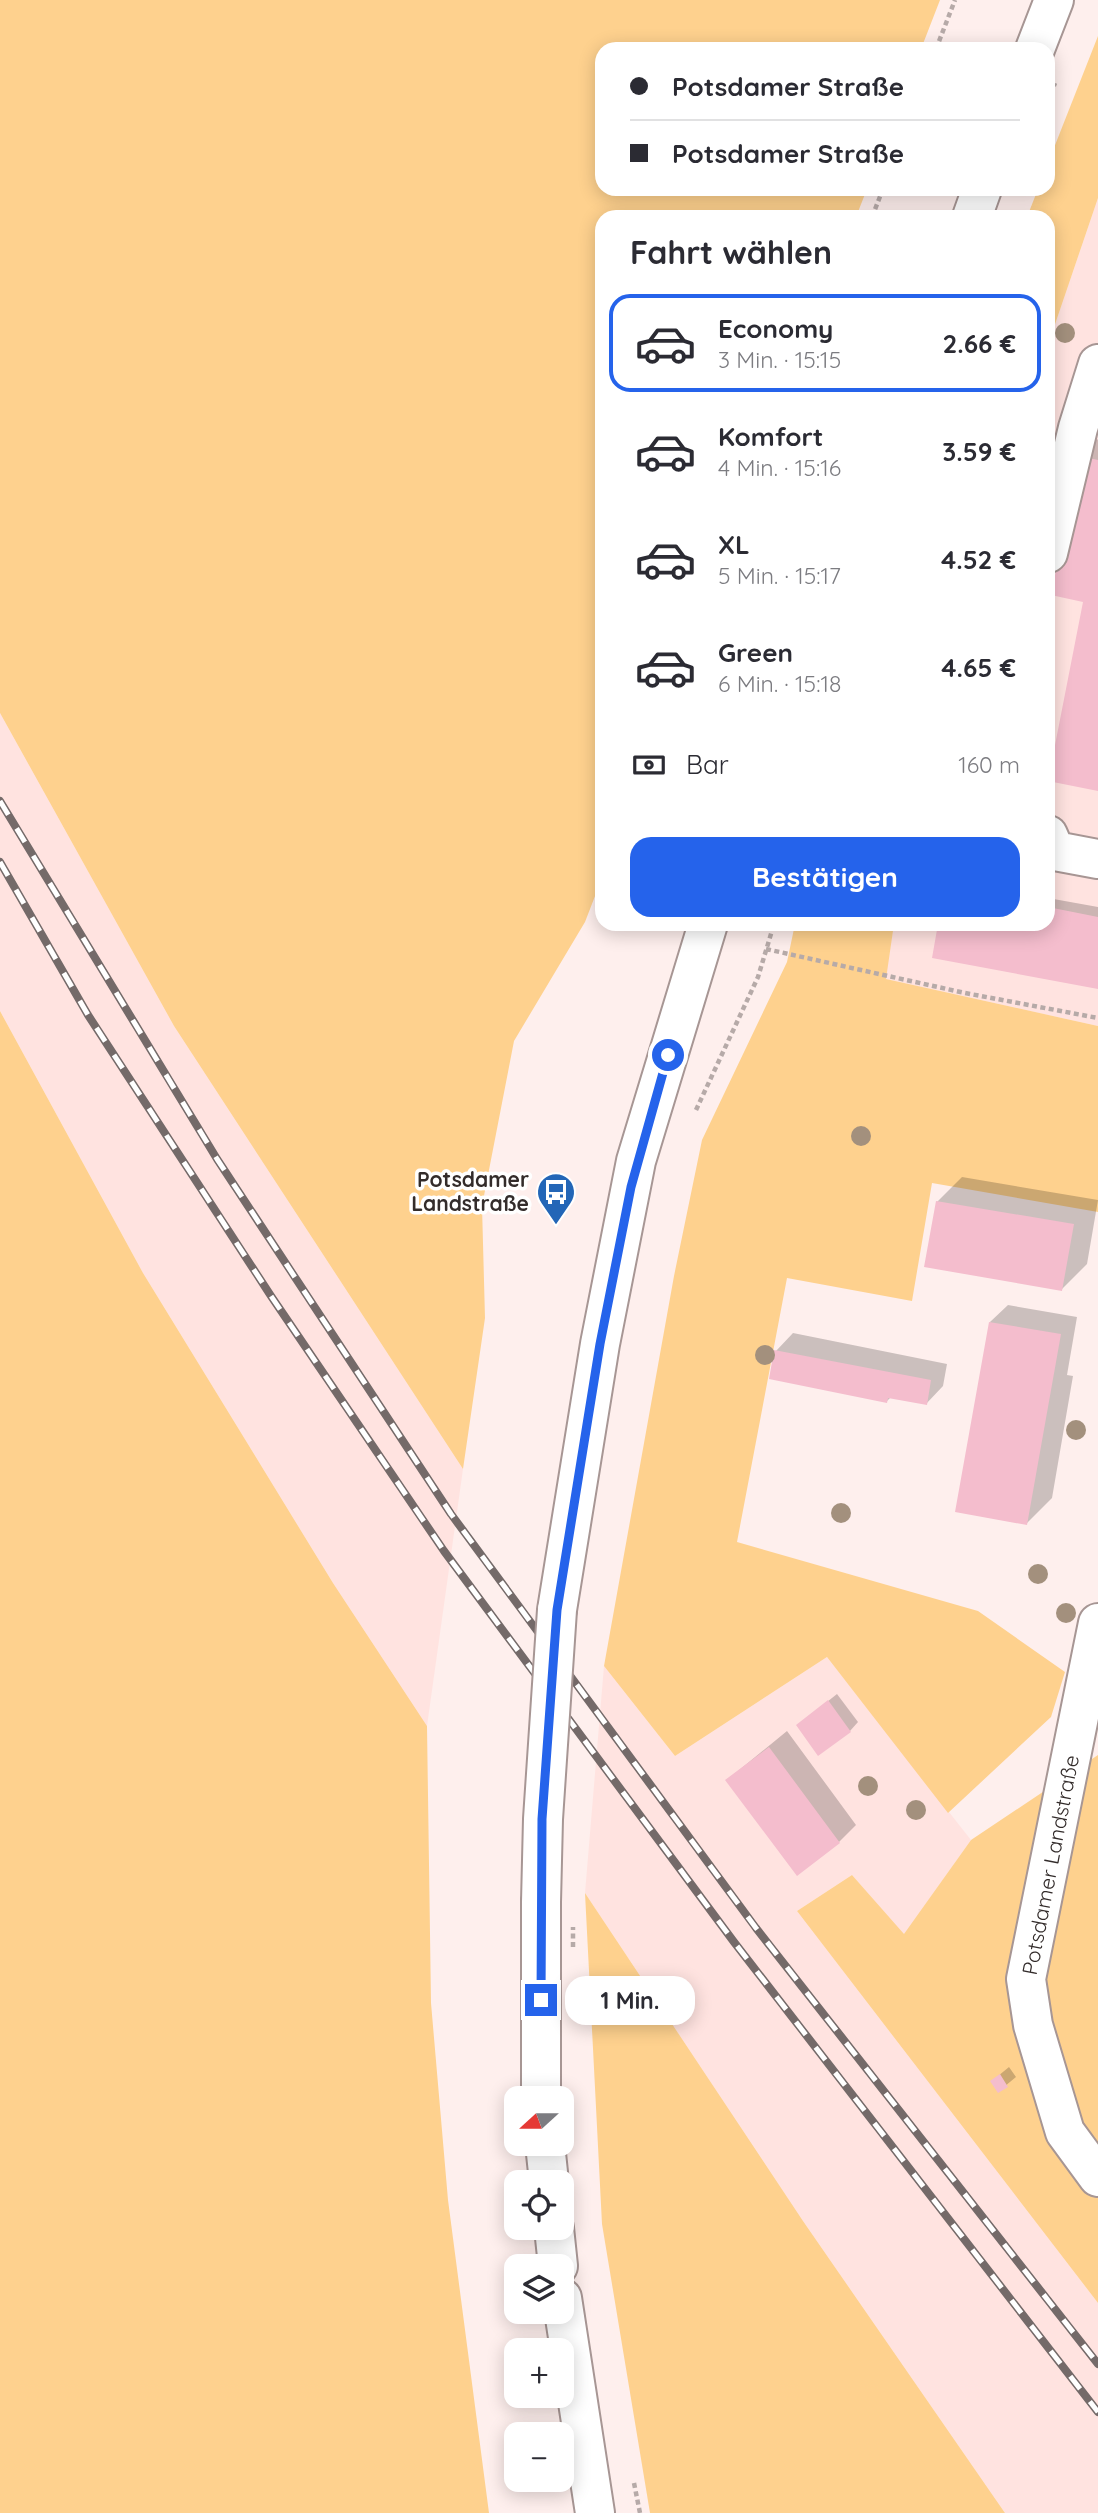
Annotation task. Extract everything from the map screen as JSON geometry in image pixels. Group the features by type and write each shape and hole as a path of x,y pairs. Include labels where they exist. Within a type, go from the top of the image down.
{"main road":[{"path":"1038,42 1054,0"},
{"path":"1055,524 1078,428 1098,364"},
{"path":"1055,851 1098,859"},
{"path":"541,2086 542,1819 557,1610 600,1344 636,1161 706,931"},
{"name":"Potsdamer Landstraße","path":"1098,1623 1026,1979 1033,2025 1065,2132 1098,2177"},
{"path":"566,2324 595,2513"}],"path":[{"path":"939,42 955,0"},
{"path":"693,1115 758,977 772,931"},
{"path":"766,949 965,993 1098,1018"}],"shaded area":[{"path":"0,0 940,0 924,42 595,42 595,196 864,196 859,210 595,210 595,896 585,922 514,1041 482,1206 485,1318 463,1469 174,1026 0,713"},
{"path":"1098,36 1098,198 1055,324 1055,210 1030,210 1035,196 1055,196 1055,145"},
{"path":"1098,198 1098,1026 885,979 893,931 1055,931 1055,324"},
{"path":"0,713 174,1026 463,1469 427,1726 333,1583 143,1273 0,1011"},
{"path":"794,931 893,931 886,979 1098,1026 1098,1212 932,1183 912,1301 787,1278 737,1542 978,1611 1065,1672 1051,1717 948,1813 827,1657 675,1756 604,1666 674,1276 702,1140 787,962"},
{"path":"0,1011 143,1273 333,1583 427,1726 431,2003 448,2200 489,2513 0,2513"},
{"path":"827,1657 971,1840 904,1935 852,1875 797,1911 1098,2303 1098,2513 1005,2513 803,2221 585,1893 604,1666 675,1756"},
{"path":"1098,1755 1098,2303 797,1911 852,1875 904,1934 971,1840"},
{"path":"585,1893 803,2221 1005,2513 650,2513 602,2224"}],"building":[{"path":"1079,456 1098,460 1098,791 1055,782 1055,745 1083,602 1055,596 1055,575"},
{"path":"1055,908 1098,917 1098,989 932,958 937,931 1055,931"},
{"path":"936,1201 1074,1224 1062,1291 924,1267"},
{"path":"989,1322 1061,1334 1027,1525 955,1512"},
{"path":"774,1350 931,1380 927,1405 888,1398 887,1403 769,1379"},
{"path":"828,1700 851,1732 818,1756 796,1725"},
{"path":"769,1747 840,1843 797,1876 725,1780"},
{"path":"1000,2074 1008,2087 998,2093 990,2081"}],"railway":[{"path":"0,801 217,1159 451,1514 756,1928 1098,2364"},
{"path":"0,862 88,1015 271,1296 444,1551 734,1942 1098,2412"}],"place":[{"name":"Potsdamer Landstraße","path":"556,1226"}],"route":[{"path":"541,2000 542,1819 557,1610 600,1344 636,1161 668,1055"}]}
